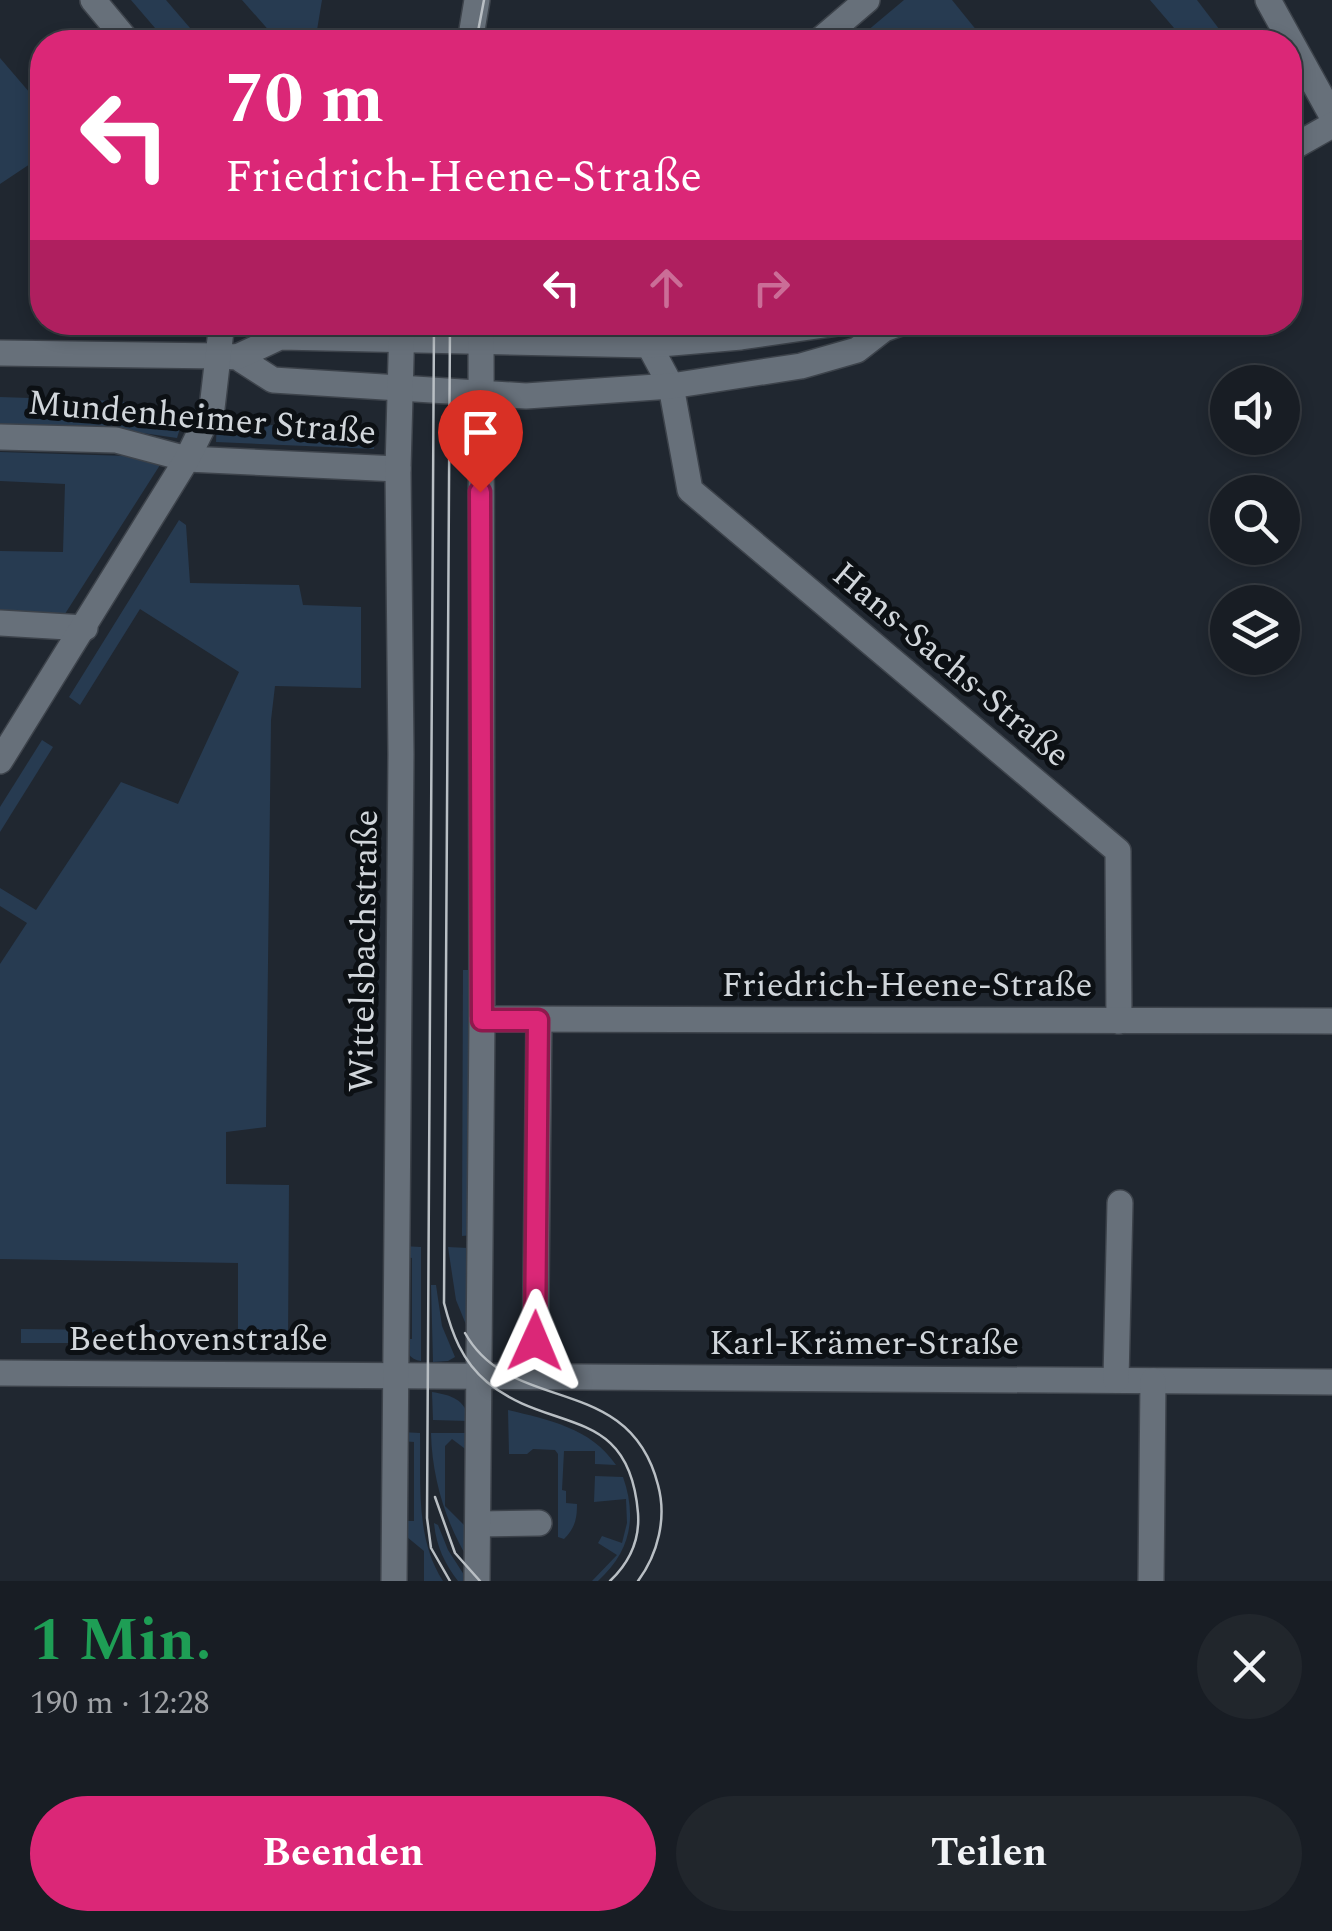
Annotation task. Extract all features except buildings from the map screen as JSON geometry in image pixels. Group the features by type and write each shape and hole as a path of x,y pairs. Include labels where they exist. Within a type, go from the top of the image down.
{"street":[{"path":"93,0 118,30"},
{"path":"472,30 477,0"},
{"path":"832,30 867,0"},
{"path":"1268,0 1285,30"},
{"path":"1302,62 1332,116"},
{"path":"1302,142 1332,125"},
{"path":"0,762 187,460 212,408 229,357 225,335"},
{"name":"Mundenheimer Straße","path":"0,353 229,357 280,337 315,335"},
{"name":"Wittelsbachstraße","path":"394,1581 402,754 398,469 401,335"},
{"path":"477,1581 482,1020 480,335"},
{"name":"Hans-Sachs-Straße","path":"647,335 673,399 690,490 1118,852 1119,1021"},
{"name":"Mundenheimer Straße","path":"678,335 755,335"},
{"name":"Mundenheimer Straße","path":"229,357 273,380 480,394 673,399 858,350 880,335"},
{"name":"Mundenheimer Straße","path":"0,437 116,440 187,460 398,469"},
{"path":"0,623 85,628"},
{"name":"Friedrich-Heene-Straße","path":"482,1020 1332,1022"},
{"path":"535,1376 538,1020"},
{"path":"1116,1380 1120,1203"},
{"name":"Beethovenstraße","path":"0,1373 395,1375"},
{"name":"Karl-Krämer-Straße","path":"395,1375 1332,1382"},
{"path":"1151,1581 1152,1381"},
{"path":"479,1524 539,1523"}],"shaded area":[{"path":"131,0 166,0 192,30 157,30"},
{"path":"242,0 322,0 317,30 268,30"},
{"path":"904,0 952,0 976,30 868,30"},
{"path":"1150,0 1197,0 1220,30 1176,30"},
{"path":"0,58 30,93 30,164 0,184"},
{"path":"0,397 119,401 185,412 177,438 101,427 0,424"},
{"path":"217,423 375,429 374,449 216,442"},
{"path":"0,452 128,456 160,465 63,617 0,614 0,551 63,552 65,484 0,481"},
{"path":"179,520 186,525 190,583 299,585 303,605 361,607 361,688 275,686 271,720 266,1127 226,1132 226,1184 289,1185 288,1344 238,1344 238,1263 0,1259 0,964 27,923 0,906 0,888 36,910 121,782 178,804 239,672 140,609 80,705 69,697"},
{"path":"42,740 53,747 0,832 0,807"},
{"path":"463,970 474,970 473,1235 462,1236"},
{"path":"402,1246 421,1247 421,1361 406,1351 403,1339 412,1339 412,1258 402,1256"},
{"path":"448,1247 468,1248 467,1327 456,1300"},
{"path":"431,1285 436,1285 442,1326 455,1357 448,1361 433,1362"},
{"path":"21,1329 108,1330 108,1343 21,1343"},
{"path":"139,1330 183,1330 183,1343 139,1343"},
{"path":"432,1392 461,1403 468,1421 433,1420"},
{"path":"508,1410 582,1434 616,1465 595,1464 595,1451 564,1451 562,1490 566,1491 566,1503 577,1504 577,1514 564,1539 558,1537 558,1454 555,1450 533,1449 527,1454 509,1454"},
{"path":"401,1432 420,1433 424,1528 443,1581 424,1581 424,1551 401,1532 401,1521 414,1521 414,1442 401,1441"},
{"path":"431,1433 468,1433 468,1451 452,1439 445,1446 445,1506 468,1529 468,1559 441,1498"},
{"path":"595,1476 623,1477 630,1520 618,1558 598,1581 592,1581 617,1555 598,1543 602,1536 622,1543 627,1523 626,1499 594,1502"},
{"path":"434,1523 468,1581 458,1581 449,1568"}],"tram line":[{"path":"478,30 484,0"},
{"path":"434,335 427,1518 431,1548 450,1581"},
{"path":"450,335 444,1303 459,1346 487,1382 511,1398 583,1426 603,1437 620,1454 632,1478 638,1523 632,1550 610,1581"},
{"path":"465,1333 485,1359 510,1376 596,1409 622,1425 643,1449 661,1497 661,1523 651,1559 638,1581"},
{"path":"435,1497 455,1553 480,1581"}],"route":[{"path":"480,492 482,1020 538,1020 535,1341"}]}
